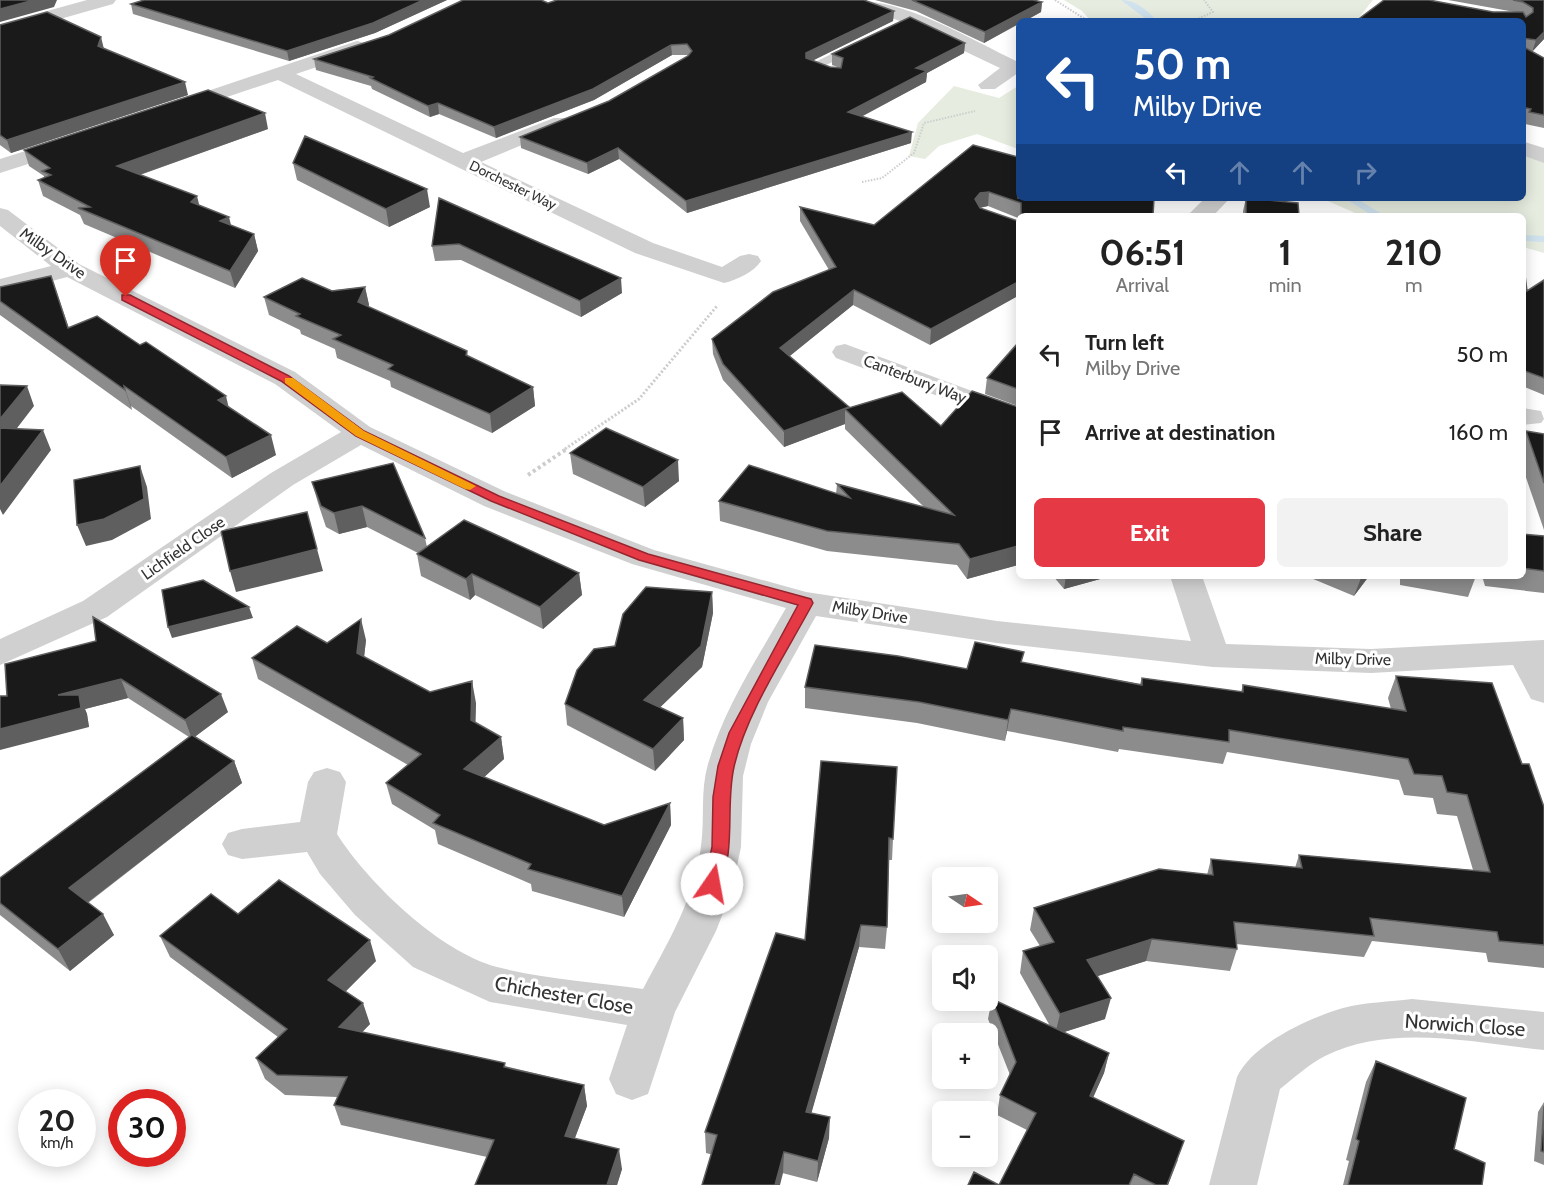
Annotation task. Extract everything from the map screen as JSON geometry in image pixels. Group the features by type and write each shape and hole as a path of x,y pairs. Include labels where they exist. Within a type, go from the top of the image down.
{"street":[{"path":"0,30 108,0"},
{"path":"860,0 911,19 1014,67 988,84"},
{"path":"157,114 373,42"},
{"name":"Dorchester Way","path":"280,74 644,248 724,276"},
{"path":"463,161 581,114"},
{"path":"0,166 90,136"},
{"path":"1526,149 1544,156"},
{"path":"1202,213 1216,201"},
{"name":"Milby Drive","path":"0,215 70,269 285,378 360,433 495,499 643,557 806,603 997,632 1213,655 1371,661 1534,653"},
{"path":"724,276 749,261"},
{"path":"0,287 70,269"},
{"name":"Canterbury Way","path":"845,352 1016,417"},
{"name":"Lichfield Close","path":"0,653 95,609 282,479 360,433"},
{"path":"1187,579 1213,655"},
{"name":"Chichester Close","path":"632,1079 654,1010 708,902 721,847 722,787 736,733 806,603"},
{"path":"1534,653 1544,690"},
{"path":"242,844 317,836 327,782"},
{"name":"Chichester Close","path":"317,836 334,863 369,903 428,954 490,984 654,1010"},
{"name":"Norwich Close","path":"1233,1185 1260,1077 1307,1043 1345,1026 1412,1018 1544,1031"}],"lane":[{"path":"889,30 911,19"},
{"path":"836,73 814,66 868,40"}],"path":[{"path":"1055,0 1083,18"},
{"path":"1204,0 1212,12 1204,18"},
{"path":"862,182 882,178 914,153 924,123 982,109"},
{"path":"495,499 639,399 720,302 724,276"}],"shaded area":[{"path":"1064,0 1373,0 1358,18 1088,18 1082,11"},
{"path":"954,86 999,98 1016,87 1016,148 977,134 939,146 925,159 909,156 918,123"},
{"path":"1526,154 1544,162 1544,253 1526,248 1526,213 1355,213 1328,201 1526,201"}],"building":[{"path":"0,0 34,0 0,9"},
{"path":"144,0 423,0 373,23 287,51 131,4"},
{"path":"463,0 541,0 548,3 557,0 864,0 894,11 806,53 806,58 830,67 841,68 843,58 832,54 910,17 965,43 916,68 927,71 848,112 912,132 686,201 618,148 587,163 520,137 609,101 688,56 692,51 687,44 671,45 593,89 494,127 438,103 428,106 370,78 373,77 314,59 389,35"},
{"path":"912,0 1033,0 1042,2 985,32"},
{"path":"1384,0 1429,0 1493,12 1523,12 1526,17 1533,12 1533,8 1523,2 1513,0 1544,0 1544,32 1536,40 1526,39 1526,18 1360,18"},
{"path":"47,12 101,37 98,46 185,82 7,140 0,135 0,25"},
{"path":"1526,48 1544,58 1544,115 1529,112 1531,109 1526,108"},
{"path":"208,90 265,113 117,166 197,196 191,202 229,217 220,221 254,234 230,271 78,208 90,207 38,180 51,175 42,171 50,168 24,150"},
{"path":"305,136 427,189 386,209 293,163"},
{"path":"973,145 1016,156 1016,201 1154,201 1153,213 1021,213 1021,203 989,192 980,193 975,199 980,208 1016,220 1016,283 931,329 854,290 780,348 849,407 784,431 723,364 712,339 773,292 836,267 800,207 874,225"},
{"path":"439,198 621,278 580,301 459,244 432,246"},
{"path":"1246,201 1298,203 1299,213 1246,213"},
{"path":"51,276 68,328 97,316 140,345 146,342 226,396 218,400 271,435 226,457 124,386 125,390 0,301 0,287"},
{"path":"302,278 332,291 365,287 358,302 467,351 466,355 533,387 490,414 388,369 393,365 333,339 341,335 296,316 300,314 264,297"},
{"path":"1544,280 1544,378 1526,371 1526,283 1527,291"},
{"path":"1016,345 1016,388 987,378"},
{"path":"0,385 27,386 0,419"},
{"path":"972,391 1016,406 1016,547 970,559 959,544 827,531 719,501 749,465 850,498 837,484 954,515 845,409 902,392 941,426"},
{"path":"0,428 43,430 0,486"},
{"path":"606,428 678,460 643,487 570,453"},
{"path":"1526,431 1544,434 1544,483"},
{"path":"393,463 425,538 362,506 334,513 321,506 312,482"},
{"path":"140,466 144,499 104,519 77,525 74,480"},
{"path":"307,512 317,549 230,571 221,531"},
{"path":"464,520 579,573 540,607 472,574 466,579 417,554"},
{"path":"1526,534 1544,536 1544,571 1526,569"},
{"path":"203,580 249,607 168,627 162,590"},
{"path":"646,587 712,592 701,646 644,700 683,718 653,749 565,704 577,670 594,649 615,646 623,614"},
{"path":"93,617 221,694 185,720 121,679 58,695 79,695 81,708 0,729 0,696 7,696 5,664 96,641"},
{"path":"361,619 357,653 430,692 472,681 471,720 501,737 464,769 604,825 670,803 622,896 528,869 531,864 433,823 440,815 386,783 421,754 252,658 297,626 327,643"},
{"path":"975,642 1024,652 1021,662 1142,685 1142,678 1243,692 1243,685 1406,711 1396,676 1492,683 1522,764 1529,764 1544,807 1544,945 1499,941 1497,932 1370,918 1374,936 1234,922 1237,949 1152,939 1087,960 1111,998 1060,1014 1023,951 1054,942 1034,908 1159,869 1213,875 1211,859 1302,868 1299,855 1490,872 1467,795 1447,792 1442,776 1414,774 1408,759 1229,730 1229,742 1123,727 1123,731 1011,709 1008,720 919,702 805,687 815,645 898,656 967,669"},
{"path":"192,735 234,761 69,888 103,914 58,949 0,903 0,878"},
{"path":"821,761 897,767 893,839 889,838 887,927 861,925 806,1112 830,1117 818,1161 784,1152 775,1185 702,1185 717,1135 705,1132 776,933 805,940"},
{"path":"279,880 370,940 328,980 363,1003 339,1027 505,1063 504,1067 584,1085 565,1136 619,1149 607,1185 475,1185 494,1140 334,1105 347,1077 277,1075 256,1058 287,1029 160,936 211,894 238,914"},
{"path":"998,1002 1109,1053 1090,1096 1184,1141 1167,1185 1156,1185 1134,1174 1129,1185 999,1185 1036,1113 1000,1095 1016,1062 997,1011"},
{"path":"1376,1061 1466,1098 1454,1149 1485,1163 1482,1185 1348,1185 1359,1141 1356,1139"},
{"path":"1544,1106 1544,1152 1541,1151"},
{"path":"974,1172 999,1185 968,1185"}],"waterway":[{"path":"1125,0 1150,18"},
{"path":"1354,201 1375,213"},
{"path":"1526,238 1544,239"}],"slow traffic":[{"path":"289,381 360,433 470,486"}],"route":[{"path":"126,297 285,378 360,433 495,499 643,557 806,603 736,733 726,766 721,797 721,847 712,884"}]}
